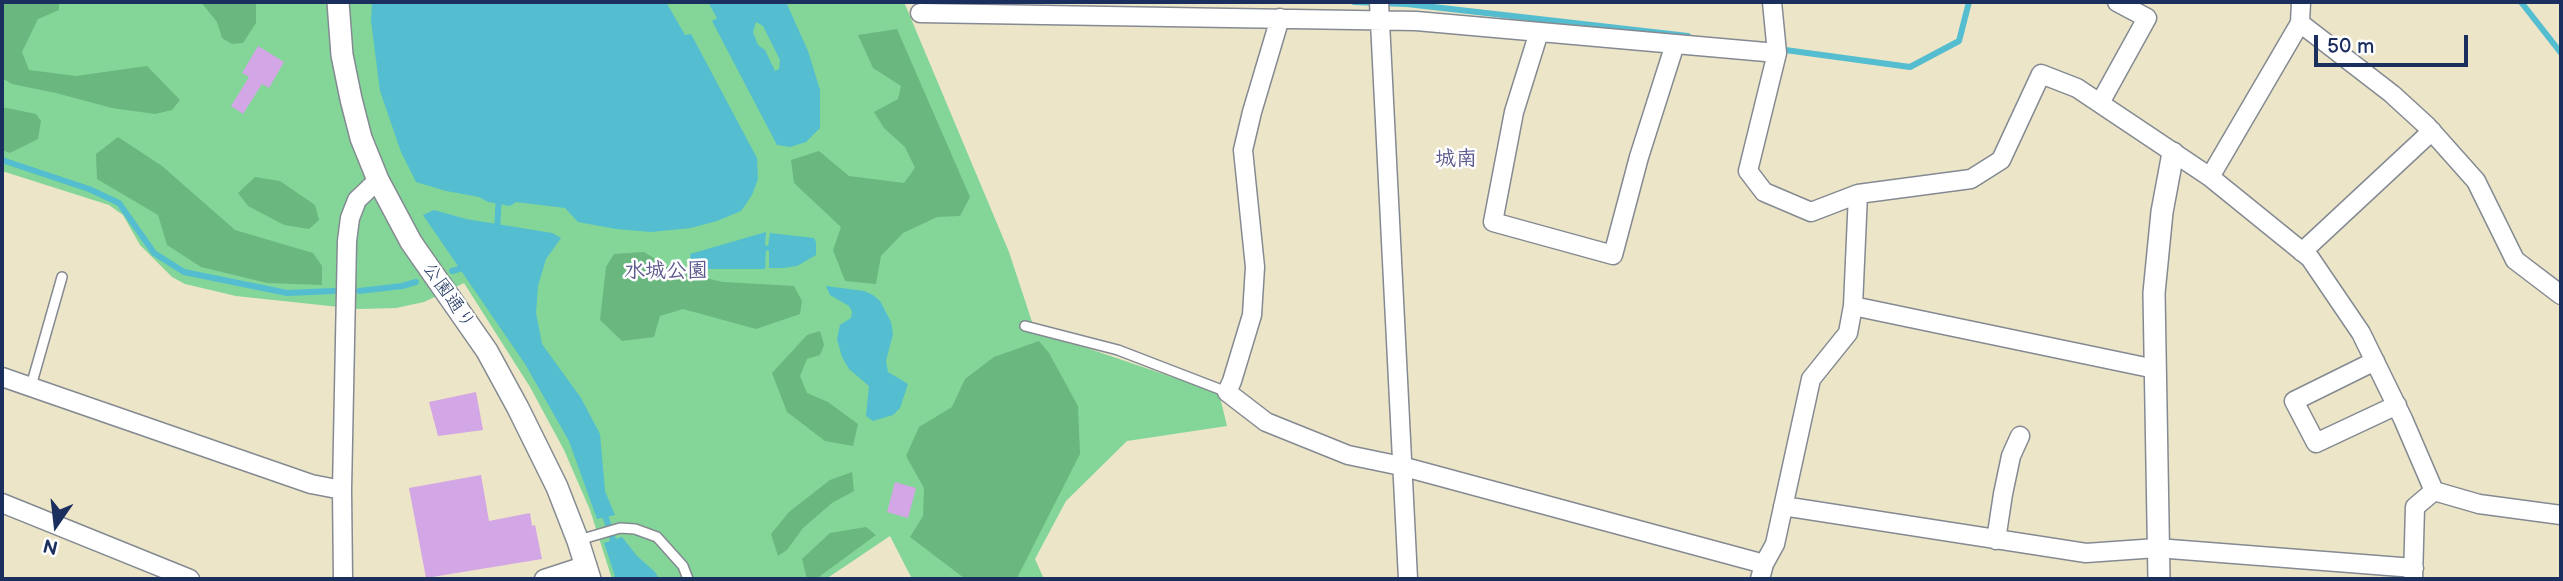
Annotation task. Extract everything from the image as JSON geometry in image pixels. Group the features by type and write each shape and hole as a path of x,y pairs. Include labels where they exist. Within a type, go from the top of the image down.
{"street":[{"name":"公園通り","path":"338,2 342,55 351,99 361,138 378,180 411,242 487,351 552,476 588,538 588,572"},
{"path":"1201,2 1219,19"},
{"path":"1772,2 1777,53 1748,171 1764,192 1811,212 1858,194 1971,179 2001,160 2041,74 2077,88 2210,177 2310,258 2361,333 2434,491"},
{"path":"2100,103 2147,18 2117,2"},
{"path":"2210,177 2300,23 2301,2"},
{"path":"920,13 1219,19 1379,11 1539,32 1777,53"},
{"path":"1379,11 1408,579"},
{"path":"1280,18 1243,150 1255,267 1252,315 1227,392 1266,422 1348,455 1401,466 1762,571 1775,544 1811,379 1848,333 1853,306 1858,194"},
{"path":"2300,23 2392,94 2432,131 2476,181 2515,261 2561,295"},
{"path":"1539,32 1514,113 1493,222 1613,255 1639,158 1675,44"},
{"path":"2302,252 2432,131"},
{"path":"2159,579 2154,293 2162,212 2173,153"},
{"path":"343,579 342,490 349,218 357,200 378,180"},
{"path":"1853,306 2155,369"},
{"path":"2375,360 2294,401 2316,443 2396,405"},
{"path":"2,377 311,484 342,490"},
{"path":"1996,540 2011,456 2020,436"},
{"path":"1783,506 2085,553 2157,548 2414,574 2415,507 2434,491"},
{"path":"2434,491 2479,503 2561,515"},
{"path":"2,503 190,579"},
{"path":"544,579 588,572"}],"lane":[{"path":"31,386 62,277"},
{"path":"1025,326 1118,350 1227,392"},
{"path":"588,538 620,528 635,529 657,537 683,566 688,579"}],"green space":[{"name":"水城公園","path":"2,2 904,2 1009,252 1036,334 1087,348 1219,393 1227,426 1127,441 1066,501 1035,559 1044,579 912,579 890,536 826,579 612,579 590,510 564,450 530,387 464,283 424,302 396,308 358,309 236,296 185,284 172,277 140,245 123,215 109,205 2,171"},
{"path":"2,2 59,2 59,10 38,19 22,52 29,70 76,76 147,66 180,100 172,110 155,114 112,108 12,84 2,78"},
{"path":"201,2 256,2 256,23 243,43 232,44 222,38 217,22"},
{"path":"897,29 970,197 960,216 937,217 903,233 881,256 876,284 845,281 833,250 841,227 794,183 791,160 819,151 849,176 904,183 915,168 905,147 884,128 874,112 898,99 901,86 873,68 858,35"},
{"path":"2,107 36,114 41,121 38,139 10,153 2,150"},
{"path":"118,137 162,166 235,230 313,253 322,266 322,285 267,283 201,267 167,245 158,215 97,179 96,154"},
{"path":"255,177 280,181 315,205 319,220 309,229 284,225 248,206 238,193"},
{"path":"644,252 675,271 723,282 794,286 802,301 800,314 756,329 683,309 660,316 654,337 622,341 600,320 606,267 614,254"},
{"path":"820,331 824,345 820,355 807,359 800,376 807,393 828,402 858,424 853,446 825,441 787,412 772,373 807,335"},
{"path":"1039,341 1049,353 1078,406 1080,454 1017,578 964,578 910,537 923,516 924,488 906,456 919,427 952,407 965,379 994,357"},
{"path":"852,472 854,491 832,503 803,528 787,550 778,556 771,534 789,512 830,480"},
{"path":"866,527 876,535 816,579 807,579 802,559 830,533"}],"water":[{"path":"372,2 666,2 685,35 691,34 757,158 758,179 752,195 741,211 717,221 691,228 651,232 578,222 565,208 516,202 510,206 416,182 401,152 380,91 371,21"},
{"path":"708,2 786,2 808,51 820,90 820,128 806,142 790,147 777,145 712,21 717,18","holes":["756,22 763,26 780,60 779,69 775,71 753,32"]},
{"path":"434,210 466,219 552,233 561,238 546,259 538,286 536,313 542,344 581,398 600,434 605,491 615,515 597,519 569,441 525,364 423,215"},
{"path":"766,232 765,245 768,246 770,233 814,238 816,255 797,266 769,268 769,251 766,250 765,269 702,269 691,260 690,254"},
{"path":"826,286 864,291 873,295 880,301 891,322 893,334 886,361 888,372 908,384 900,408 893,415 873,421 866,416 869,386 849,369 837,339 840,325 851,318 852,312 849,306 830,295"},
{"path":"622,537 659,579 616,579 604,543"}],"building":[{"path":"258,46 284,62 269,88 262,84 243,114 231,106 249,77 242,73"},
{"path":"476,392 483,430 438,436 429,402"},
{"path":"481,475 489,521 530,513 542,559 426,578 409,488"},
{"path":"895,482 916,488 908,518 887,512"}],"waterway":[{"path":"1354,2 1407,4 1688,36"},
{"path":"1778,49 1910,67 1959,41 1969,2"},
{"path":"2521,2 2561,53"},
{"path":"2,160 89,189 119,203 154,253 184,272 287,293 334,291"},
{"path":"497,230 499,195"},
{"path":"452,271 467,267"},
{"path":"359,291 416,282"},
{"path":"604,512 613,540"}],"district":[{"name":"城南","path":"1456,160"},
{"name":"水城公園","path":"666,272"}]}
